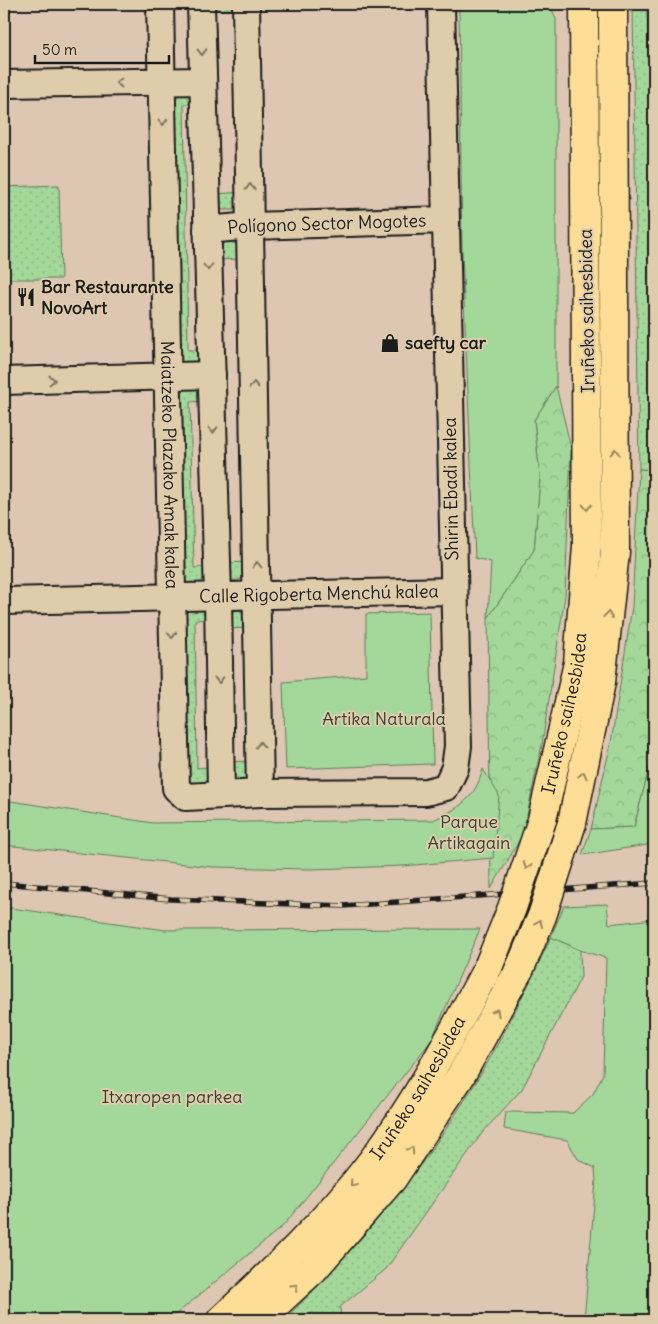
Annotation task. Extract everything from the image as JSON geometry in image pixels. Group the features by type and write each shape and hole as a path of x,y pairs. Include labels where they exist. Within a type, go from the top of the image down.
{"highway":[{"path":"566,4 570,17 572,109 573,339 588,416"},
{"name":"Iruñeko saihesbidea","path":"221,1320 294,1252 372,1160 435,1067 489,965 512,908 542,820 578,663 587,546 588,416 584,4"},
{"name":"Iruñeko saihesbidea","path":"259,1320 313,1270 392,1178 460,1077 520,968 542,916 572,823 601,682 615,552 612,4"},
{"path":"615,387 627,283 627,4"}],"street":[{"name":"Maiatzeko Plazako Amak kalea","path":"160,4 176,788 186,797 260,794"},
{"path":"201,4 218,596 221,796"},
{"path":"246,4 258,595 260,794"},
{"name":"Shirin Ebadi kalea","path":"260,794 426,792 446,787 455,768 458,746 441,4"},
{"path":"4,84 203,81"},
{"name":"Polígono Sector Mogotes","path":"207,230 251,226 446,220"},
{"path":"4,381 212,375"},
{"name":"Calle Rigoberta Menchú kalea","path":"4,601 453,591"}],"green space":[{"path":"210,4 236,4 238,9 209,10"},
{"path":"459,4 550,4 556,19 556,386 534,420 540,478 534,550 488,618 491,562 475,558 462,252"},
{"path":"633,4 652,4 647,11 654,166 654,470 639,469"},
{"path":"175,91 192,92 197,103 184,104 188,350 200,350 200,360 193,367 177,363 168,104"},
{"path":"59,185 61,279 4,279 4,187"},
{"path":"242,192 242,203 235,210 222,210 219,206 216,194"},
{"path":"227,241 239,245 243,259 215,260 216,250"},
{"path":"556,386 571,448 565,596 542,744 523,834 491,889 488,618 534,550 540,478 534,420"},
{"path":"193,387 199,390 204,401 190,402 194,568 206,567 205,577 198,585 186,585 182,581 176,395 182,389"},
{"path":"639,469 654,470 654,750 634,827 591,829 611,743 632,607"},
{"path":"250,562 249,572 239,580 230,580 223,563"},
{"path":"187,607 204,608 209,619 195,620 197,768 209,767 209,778 202,785 190,785 186,781 180,620"},
{"path":"237,610 249,614 253,628 225,629 231,613"},
{"name":"Artika Naturala","path":"430,612 433,764 286,769 283,682 366,675 366,614"},
{"path":"654,750 654,844 582,855 591,829 634,827"},
{"path":"252,761 252,771 245,778 233,779 226,762"},
{"name":"Parque Artikagain","path":"483,769 499,795 493,858 403,866 311,869 213,867 4,845 4,800 153,823 433,820 459,806 471,795 476,788"},
{"path":"607,904 609,924 654,919 654,1320 584,1320 596,1181 595,1168 578,1159 567,1140 504,1129 506,1112 573,1113 593,1094 603,1074 606,958 580,950 551,937 564,906"},
{"name":"Itxaropen parkea","path":"4,907 165,930 480,929 431,1041 284,1225 169,1320 4,1320"},
{"path":"551,937 580,950 581,977 522,1089 482,1133 386,1269 340,1307 341,1320 284,1320 382,1214 426,1158 478,1079 501,1039"}],"railway":[{"path":"4,883 171,899 343,906 654,883"}],"place":[{"name":"Bar Restaurante NovoArt","path":"26,297"},
{"name":"saefty car","path":"390,343"}]}
